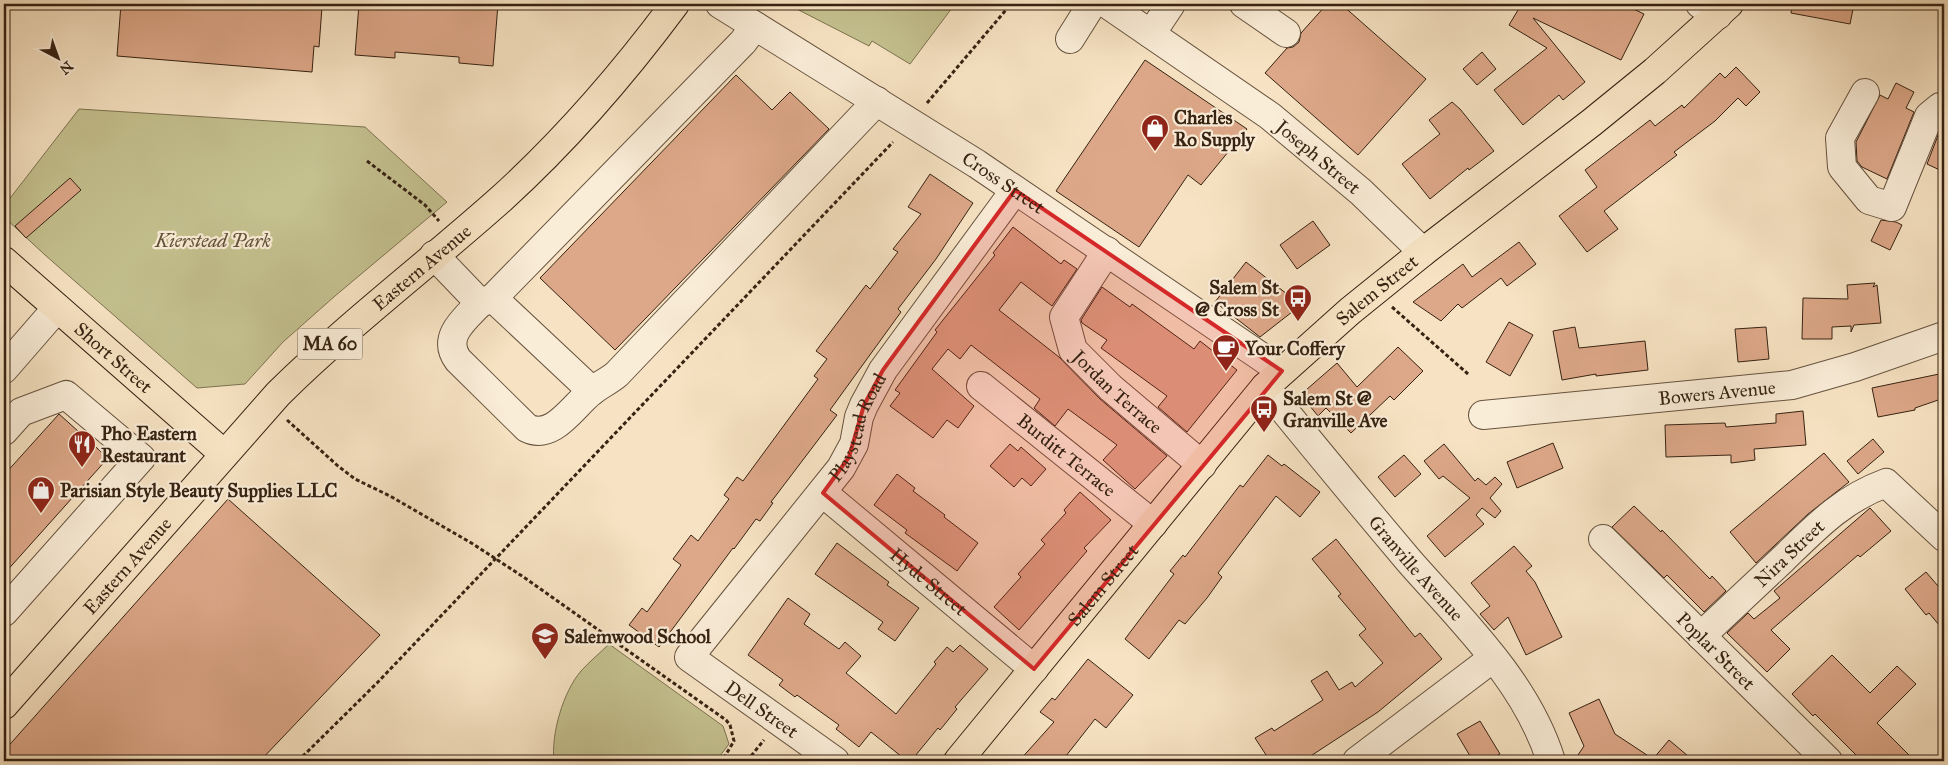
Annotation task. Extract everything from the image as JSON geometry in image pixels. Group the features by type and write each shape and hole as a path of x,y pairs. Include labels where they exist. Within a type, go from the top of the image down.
{"main road":[{"name":"Eastern Avenue","path":"4,705 269,404 321,352 501,198 561,141 644,46 675,4"},
{"name":"Salem Street","path":"958,761 1273,379 1423,252 1655,72 1716,7"},
{"name":"Short Street","path":"4,261 224,454"}],"street":[{"name":"Cross Street","path":"720,4 911,122 1107,252 1273,379"},
{"path":"1070,39 1092,4"},
{"name":"Joseph Street","path":"1107,4 1270,116 1361,192 1423,252"},
{"path":"1150,34 1171,4"},
{"path":"1244,4 1286,33"},
{"path":"755,26 743,42 455,330 451,344 453,353 458,360 527,428 540,432 553,428 592,390 617,374 877,101"},
{"path":"1865,92 1840,138 1842,167 1869,200 1892,207 1929,116 1940,107 1944,107"},
{"name":"Playstead Road","path":"689,657 823,493 848,457 854,444 859,417 883,370 1015,190"},
{"path":"445,246 487,300 592,390"},
{"name":"Jordan Terrace","path":"1107,252 1064,318 1073,350 1111,388 1202,466"},
{"path":"4,369 57,308"},
{"name":"Bowers Avenue","path":"1483,415 1792,385 1856,368 1944,336"},
{"name":"Granville Avenue","path":"1273,379 1340,480 1493,658 1525,704 1551,761"},
{"name":"Burditt Terrace","path":"981,386 1153,524"},
{"path":"4,612 141,458 66,395 20,412 5,426"},
{"name":"Nira Street","path":"1701,636 1839,507 1870,489 1886,483 1944,537"},
{"name":"Hyde Street","path":"823,493 1034,669"},
{"name":"Poplar Street","path":"1603,539 1828,761"},
{"name":"Dell Street","path":"689,657 835,761"},
{"path":"1357,761 1493,658"}],"path":[{"path":"298,761 377,683 885,151 1012,4"},
{"path":"367,160 425,205 445,246"},
{"path":"1375,291 1468,374"},
{"path":"269,404 355,479 390,496 496,559 726,720 730,725 734,742 722,761"}],"highlighted area":[{"path":"1015,190 1282,371 1034,669 823,493 849,457 864,405 883,370"}],"green space":[{"path":"787,4 955,4 910,64 872,41 869,46"},
{"name":"Kierstead Park","path":"79,109 365,127 447,202 283,342 245,384 197,388 4,217 4,206"},
{"path":"609,644 723,726 729,744 716,761 554,761 556,726 569,690 581,671"}],"building":[{"path":"121,4 279,4 322,7 319,47 314,46 312,72 117,56"},
{"path":"359,4 498,4 493,66 459,63 459,57 395,52 395,58 355,55"},
{"path":"1327,4 1341,4 1426,79 1358,155 1265,73 1287,48 1293,47 1299,42 1301,33"},
{"path":"1504,4 1623,4 1644,14 1621,60 1533,18 1585,82 1563,100 1559,95 1523,125 1494,90 1547,48 1509,25 1518,10"},
{"path":"1792,4 1854,4 1850,24 1791,13"},
{"path":"1482,52 1496,69 1477,85 1463,69"},
{"name":"Charles Ro Supply","path":"1145,60 1247,129 1201,185 1188,175 1139,247 1056,191"},
{"path":"1736,67 1760,92 1746,106 1738,98 1715,121 1674,152 1677,155 1604,211 1618,229 1587,252 1559,216 1597,187 1585,170 1650,120 1655,126 1682,105 1684,108 1720,73 1725,78"},
{"path":"736,75 772,110 790,92 829,129 615,350 540,278"},
{"path":"1896,83 1914,92 1906,108 1914,112 1887,179 1862,167 1857,161 1856,142 1880,95 1888,99"},
{"path":"1452,102 1460,109 1494,151 1469,170 1468,168 1430,199 1402,164 1440,134 1429,120"},
{"path":"1942,125 1944,126 1944,172 1927,164"},
{"path":"930,174 973,203 936,259 898,309 901,312 830,410 837,415 771,502 773,503 760,521 756,519 659,647 629,625 642,608 647,612 681,565 673,559 691,535 698,541 729,499 724,495 737,477 743,481 818,379 814,376 827,359 816,351 866,285 870,289 898,252 893,249 921,214 908,207"},
{"path":"70,178 81,190 26,238 15,226"},
{"path":"1881,220 1896,222 1902,225 1890,250 1871,241"},
{"path":"1313,221 1330,245 1297,269 1280,245"},
{"path":"1013,227 1061,264 1064,260 1077,269 1052,306 1021,282 999,310 1059,357 1100,399 1167,456 1135,489 1103,460 1117,445 1068,409 1055,426 1034,408 1040,399 971,345 960,359 948,349 932,369 974,406 958,428 947,420 933,438 890,406 900,393 895,390 937,332 935,330 995,255 993,253"},
{"path":"1519,242 1536,264 1507,286 1501,278 1462,308 1458,304 1441,321 1413,302 1463,264 1472,277"},
{"path":"1246,262 1301,305 1260,337 1215,302"},
{"path":"1875,283 1873,287 1877,285 1881,323 1854,325 1851,332 1851,326 1832,327 1832,339 1802,339 1803,298 1848,299 1847,285"},
{"path":"1102,287 1130,307 1132,304 1194,349 1200,341 1237,370 1187,432 1158,407 1167,396 1101,348 1107,340 1082,323 1081,320"},
{"path":"1509,322 1533,335 1510,376 1486,362"},
{"path":"1575,327 1579,348 1645,341 1648,370 1596,376 1596,374 1562,380 1553,331"},
{"path":"1766,327 1769,359 1738,362 1735,329"},
{"path":"1398,347 1423,371 1394,400 1390,396 1351,433 1326,408 1318,416 1305,400 1306,390 1337,363 1357,387"},
{"path":"1944,373 1944,398 1915,408 1915,410 1878,417 1872,388"},
{"path":"1803,411 1806,445 1754,449 1755,460 1731,463 1731,455 1666,457 1665,425 1725,423 1726,427 1776,423 1776,414"},
{"path":"59,414 108,458 4,574 4,475"},
{"path":"1873,439 1884,452 1858,474 1847,461"},
{"path":"1553,443 1563,468 1517,488 1507,462"},
{"path":"1010,444 1018,451 1021,447 1046,469 1031,486 1022,478 1014,487 990,466"},
{"path":"1444,444 1475,481 1478,478 1486,485 1495,477 1502,484 1490,498 1501,511 1495,518 1482,508 1476,515 1484,524 1445,557 1427,536 1470,498 1443,476 1439,479 1424,461"},
{"path":"1824,453 1849,482 1808,514 1756,563 1730,532"},
{"path":"1268,455 1282,466 1284,464 1320,492 1300,517 1276,496 1218,573 1222,577 1207,598 1185,624 1179,620 1149,659 1125,639 1174,574 1170,571 1183,555 1185,557 1240,485 1243,487"},
{"path":"1404,455 1421,474 1395,497 1378,477"},
{"path":"897,474 915,488 913,491 978,543 957,571 905,533 907,530 874,505"},
{"path":"1080,492 1111,520 1084,548 1087,551 1019,630 994,607 1021,577 1018,574 1045,544 1041,540 1066,513 1064,510"},
{"path":"228,499 380,635 260,761 4,761 4,751"},
{"path":"1634,506 1661,532 1662,530 1710,579 1712,576 1726,591 1704,612 1667,575 1664,578 1612,527"},
{"path":"1870,508 1891,531 1860,557 1858,555 1771,630 1790,649 1767,672 1727,633 1748,613 1754,619 1780,598 1774,591"},
{"path":"1336,539 1415,637 1420,633 1442,659 1378,712 1303,761 1270,761 1255,738 1272,728 1274,731 1323,700 1311,681 1327,671 1339,690 1352,682 1355,687 1383,663 1359,635 1366,629 1338,596 1341,594 1312,559"},
{"path":"837,543 889,582 887,585 919,608 895,641 878,629 883,622 815,574"},
{"path":"1514,546 1532,566 1526,571 1535,582 1562,637 1526,655 1508,617 1494,630 1480,614 1490,606 1471,583"},
{"path":"1926,572 1944,593 1944,631 1929,613 1926,615 1905,589"},
{"path":"788,598 810,614 804,624 839,649 845,642 861,656 846,673 896,714 936,664 934,662 947,647 953,652 960,645 988,669 955,707 957,709 940,730 938,728 911,761 907,761 871,732 859,747 836,729 839,725 797,695 795,697 779,685 783,680 748,655"},
{"path":"1832,655 1870,693 1897,666 1916,684 1877,723 1915,761 1862,761 1792,694"},
{"path":"1088,659 1133,695 1106,728 1095,719 1062,761 1019,761 1054,722 1040,712 1052,698 1055,700"},
{"path":"1599,699 1615,734 1653,759 1669,740 1694,761 1574,761 1584,746 1569,713"},
{"path":"1480,721 1500,754 1486,761 1473,761 1457,734"}],"place":[{"name":"Charles Ro Supply","path":"1155,152"},
{"name":"Salem St @ Cross St","path":"1298,322"},
{"name":"Your Coffery","path":"1226,372"},
{"name":"Salem St @ Granville Ave","path":"1264,433"},
{"name":"Pho Eastern Restaurant","path":"82,468"},
{"name":"Parisian Style Beauty Supplies LLC","path":"41,514"},
{"name":"Salemwood School","path":"545,660"}]}
